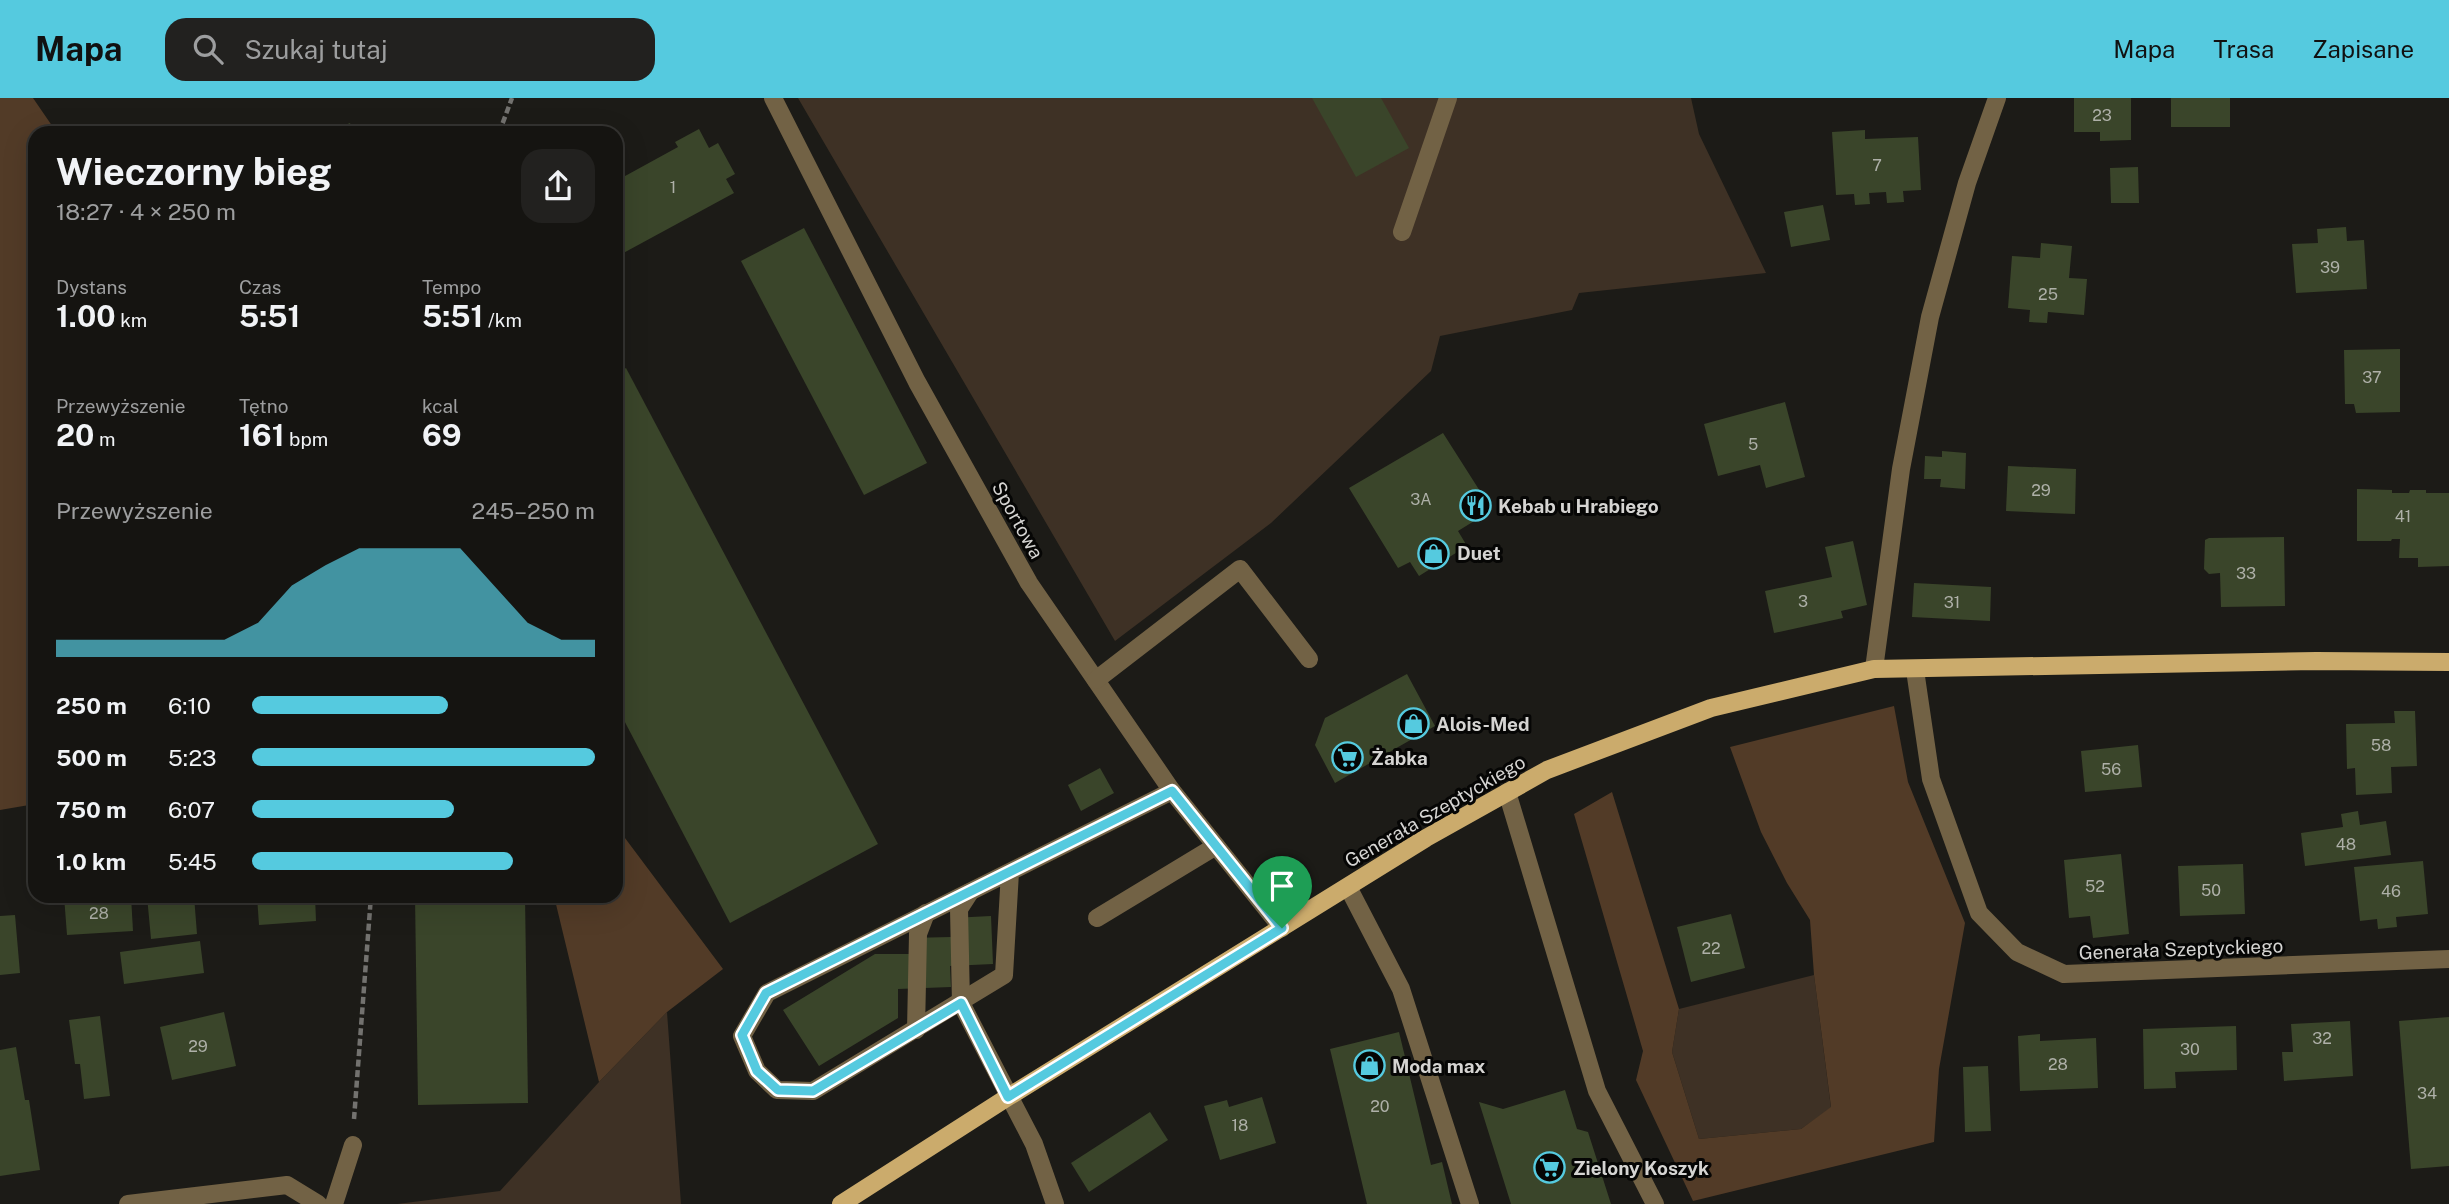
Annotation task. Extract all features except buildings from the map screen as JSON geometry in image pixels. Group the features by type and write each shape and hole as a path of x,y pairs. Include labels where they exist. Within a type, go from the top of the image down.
{"main road":[{"name":"Generała Szeptyckiego","path":"841,1204 1008,1097 1426,838 1547,770 1711,708 1874,669 2302,661 2449,662"}],"street":[{"name":"Sportowa","path":"773,98 923,394 1029,583 1172,791 1282,928"},
{"path":"1402,232 1448,98"},
{"path":"1874,669 1901,469 1930,317 1967,183 1997,98"},
{"path":"1096,680 1240,569 1309,659"},
{"name":"Generała Szeptyckiego","path":"1915,670 1931,779 1974,901 1979,913 2017,952 2064,974 2449,960"},
{"path":"1010,872 1004,975 813,1091 778,1090 757,1071 742,1035 766,993 1172,791"},
{"path":"1507,792 1597,1091 1655,1204"},
{"path":"1097,918 1216,846"},
{"path":"1348,887 1401,989 1470,1204"},
{"path":"970,892 959,909 961,1003 1034,1144 1055,1204"},
{"path":"916,1030 918,934 926,913"},
{"path":"334,1204 352,1145"},
{"path":"128,1204 287,1185 318,1204"}],"path":[{"path":"502,126 512,98"},
{"path":"352,1145 370,903"}],"shaded area":[{"path":"0,98 33,98 52,126 28,126 28,805 0,810"},
{"path":"798,98 1691,98 1699,134 1766,273 1579,293 1572,310 1440,336 1431,371 1271,523 1115,641"},
{"path":"1894,706 1908,782 1965,923 1939,1069 1934,1142 1693,1201 1636,1080 1643,1051 1574,814 1612,792 1679,1009 1672,1052 1699,1139 1801,1129 1831,1107 1814,975 1810,920 1761,832 1730,747"},
{"path":"623,835 723,969 667,1012 599,1082 556,903 623,903"},
{"path":"1814,975 1831,1108 1801,1129 1699,1139 1672,1052 1679,1009"},
{"path":"667,1012 681,1204 397,1204 500,1191"}],"place":[{"name":"Kebab u Hrabiego","path":"1475,506"},
{"name":"Duet","path":"1434,553"},
{"name":"Alois-Med","path":"1413,724"},
{"name":"Żabka","path":"1348,758"},
{"name":"Moda max","path":"1369,1066"},
{"name":"Zielony Koszyk","path":"1550,1168"}],"route":[{"path":"1172,791 1282,928 1008,1097 961,1003 813,1091 778,1090 757,1071 742,1035 766,993 1172,791"}]}
